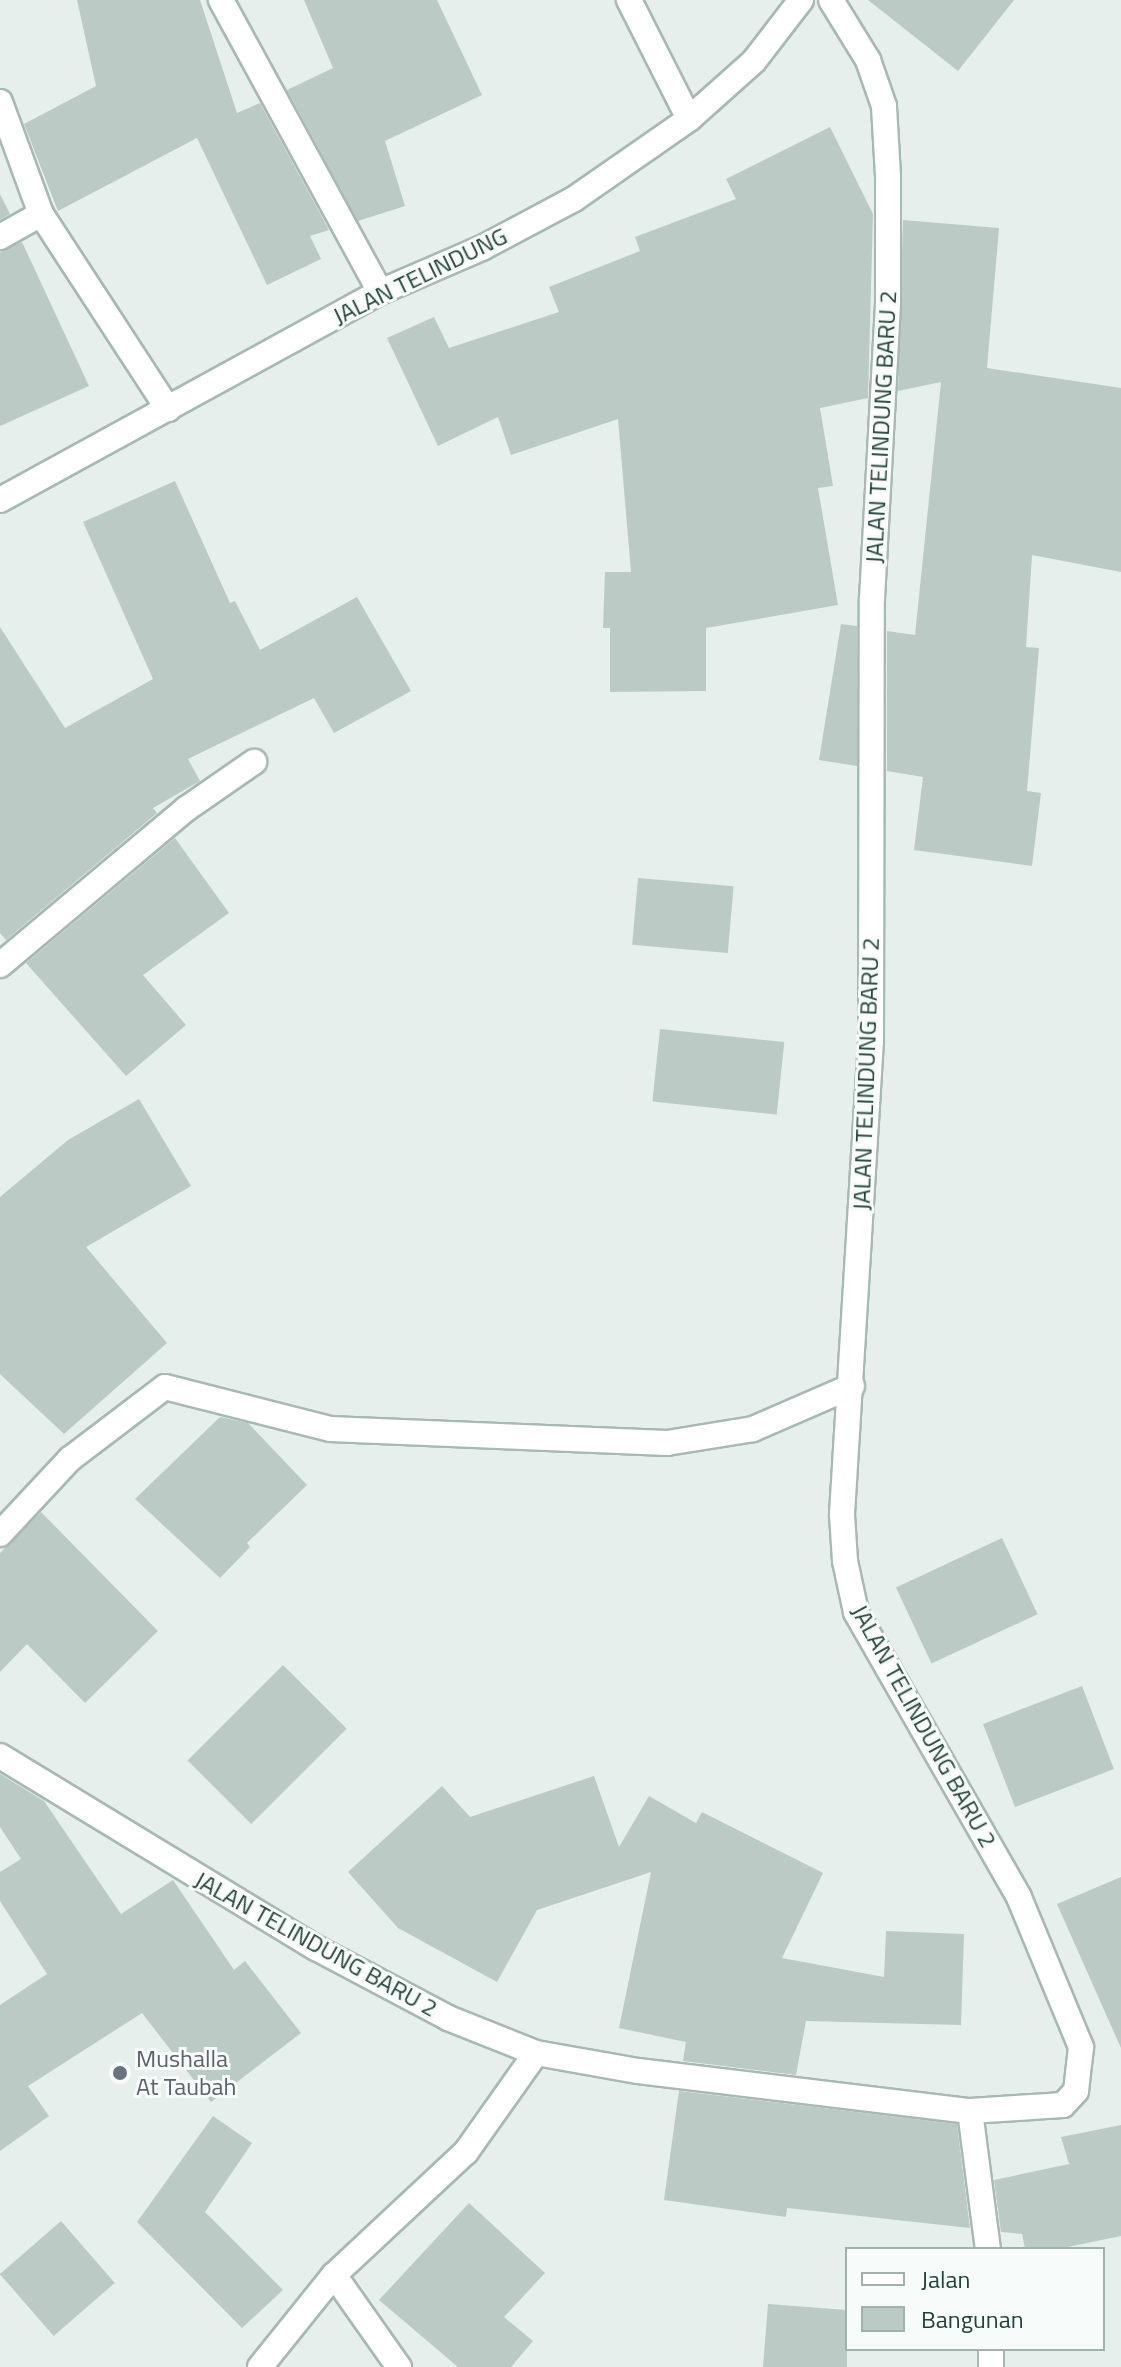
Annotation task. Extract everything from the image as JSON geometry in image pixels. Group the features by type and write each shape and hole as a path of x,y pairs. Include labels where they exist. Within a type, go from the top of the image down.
{"street":[{"path":"221,0 380,292"},
{"path":"629,0 689,119"},
{"name":"JALAN TELINDUNG","path":"0,500 380,292 482,248 574,199 689,119 754,61 801,0"},
{"name":"JALAN TELINDUNG BARU 2","path":"0,1756 316,1948 448,2018 536,2053 638,2071 970,2111 1063,2105 1076,2091 1081,2047 1019,1897 856,1612 842,1514 871,1042 872,599 888,301 888,176 884,106 868,60 831,0"},
{"path":"0,102 41,214 168,409"},
{"path":"0,237 41,214"},
{"path":"0,965 186,809 254,762"},
{"path":"0,1534 70,1459 165,1387 330,1429 667,1443 753,1429 852,1386"},
{"path":"260,2367 334,2275 466,2152 536,2053"},
{"path":"970,2111 988,2247"},
{"path":"334,2275 399,2367"}],"building":[{"path":"77,0 200,0 237,113 260,103 329,230 310,236 321,259 267,285 197,138 58,211 24,124 96,86"},
{"path":"304,0 437,0 482,95 385,141 405,206 358,221 287,90 333,68"},
{"path":"868,0 1014,0 958,71"},
{"path":"830,127 873,214 868,398 820,408 833,486 818,488 838,605 706,628 706,691 610,692 610,628 603,628 605,572 631,572 618,419 511,455 498,417 438,446 387,338 434,317 449,348 559,312 549,287 640,251 635,237 736,199 726,179"},
{"path":"0,194 10,214 0,220"},
{"path":"903,220 999,228 987,368 1121,388 1121,572 1032,555 1026,647 1039,648 1027,791 1041,793 1032,866 914,850 923,777 887,771 887,631 915,635 941,382 898,391"},
{"path":"22,242 89,386 0,426 0,252"},
{"path":"175,481 230,603 235,601 260,650 357,597 411,691 334,733 314,698 188,759 200,781 153,808 157,813 6,940 0,933 0,627 65,728 153,679 83,522"},
{"path":"841,624 857,626 857,766 819,760"},
{"path":"175,838 229,913 143,975 186,1025 126,1076 26,963"},
{"path":"638,878 734,886 728,953 632,945"},
{"path":"660,1029 784,1042 777,1115 652,1102"},
{"path":"139,1099 191,1186 86,1247 167,1343 64,1434 0,1374 0,1197 68,1140"},
{"path":"220,1417 248,1423 307,1485 247,1543 250,1547 220,1578 135,1499"},
{"path":"41,1512 158,1631 85,1703 27,1644 0,1672 0,1553"},
{"path":"1002,1538 1037,1614 931,1664 896,1587"},
{"path":"283,1665 347,1729 251,1824 188,1760"},
{"path":"1082,1686 1114,1769 1015,1807 983,1724"},
{"path":"0,1774 44,1801 121,1914 173,1880 234,1970 245,1961 301,2033 211,2102 142,2013 28,2086 49,2116 0,2151 0,2005 47,1974 0,1901 0,1872 21,1859 0,1827"},
{"path":"594,1776 619,1847 649,1796 696,1823 702,1812 823,1873 782,1958 884,1977 886,1931 964,1934 961,2025 806,2021 796,2075 683,2061 686,2042 619,2028 651,1872 537,1910 497,1982 398,1928 348,1872 442,1786 470,1817"},
{"path":"1121,1877 1121,2048 1057,1904"},
{"path":"679,2091 957,2124 970,2228 787,2208 786,2217 664,2200"},
{"path":"213,2116 252,2143 205,2212 283,2290 242,2328 137,2222"},
{"path":"1121,2125 1121,2236 1068,2247 1025,2247 1022,2234 1001,2232 994,2180 1069,2164 1061,2137"},
{"path":"469,2203 545,2273 504,2317 533,2341 511,2367 458,2367 379,2300"},
{"path":"61,2221 115,2283 54,2336 0,2274"},
{"path":"768,2304 845,2310 847,2367 763,2367"}],"place":[{"name":"Mushalla At Taubah","path":"120,2073"}]}
